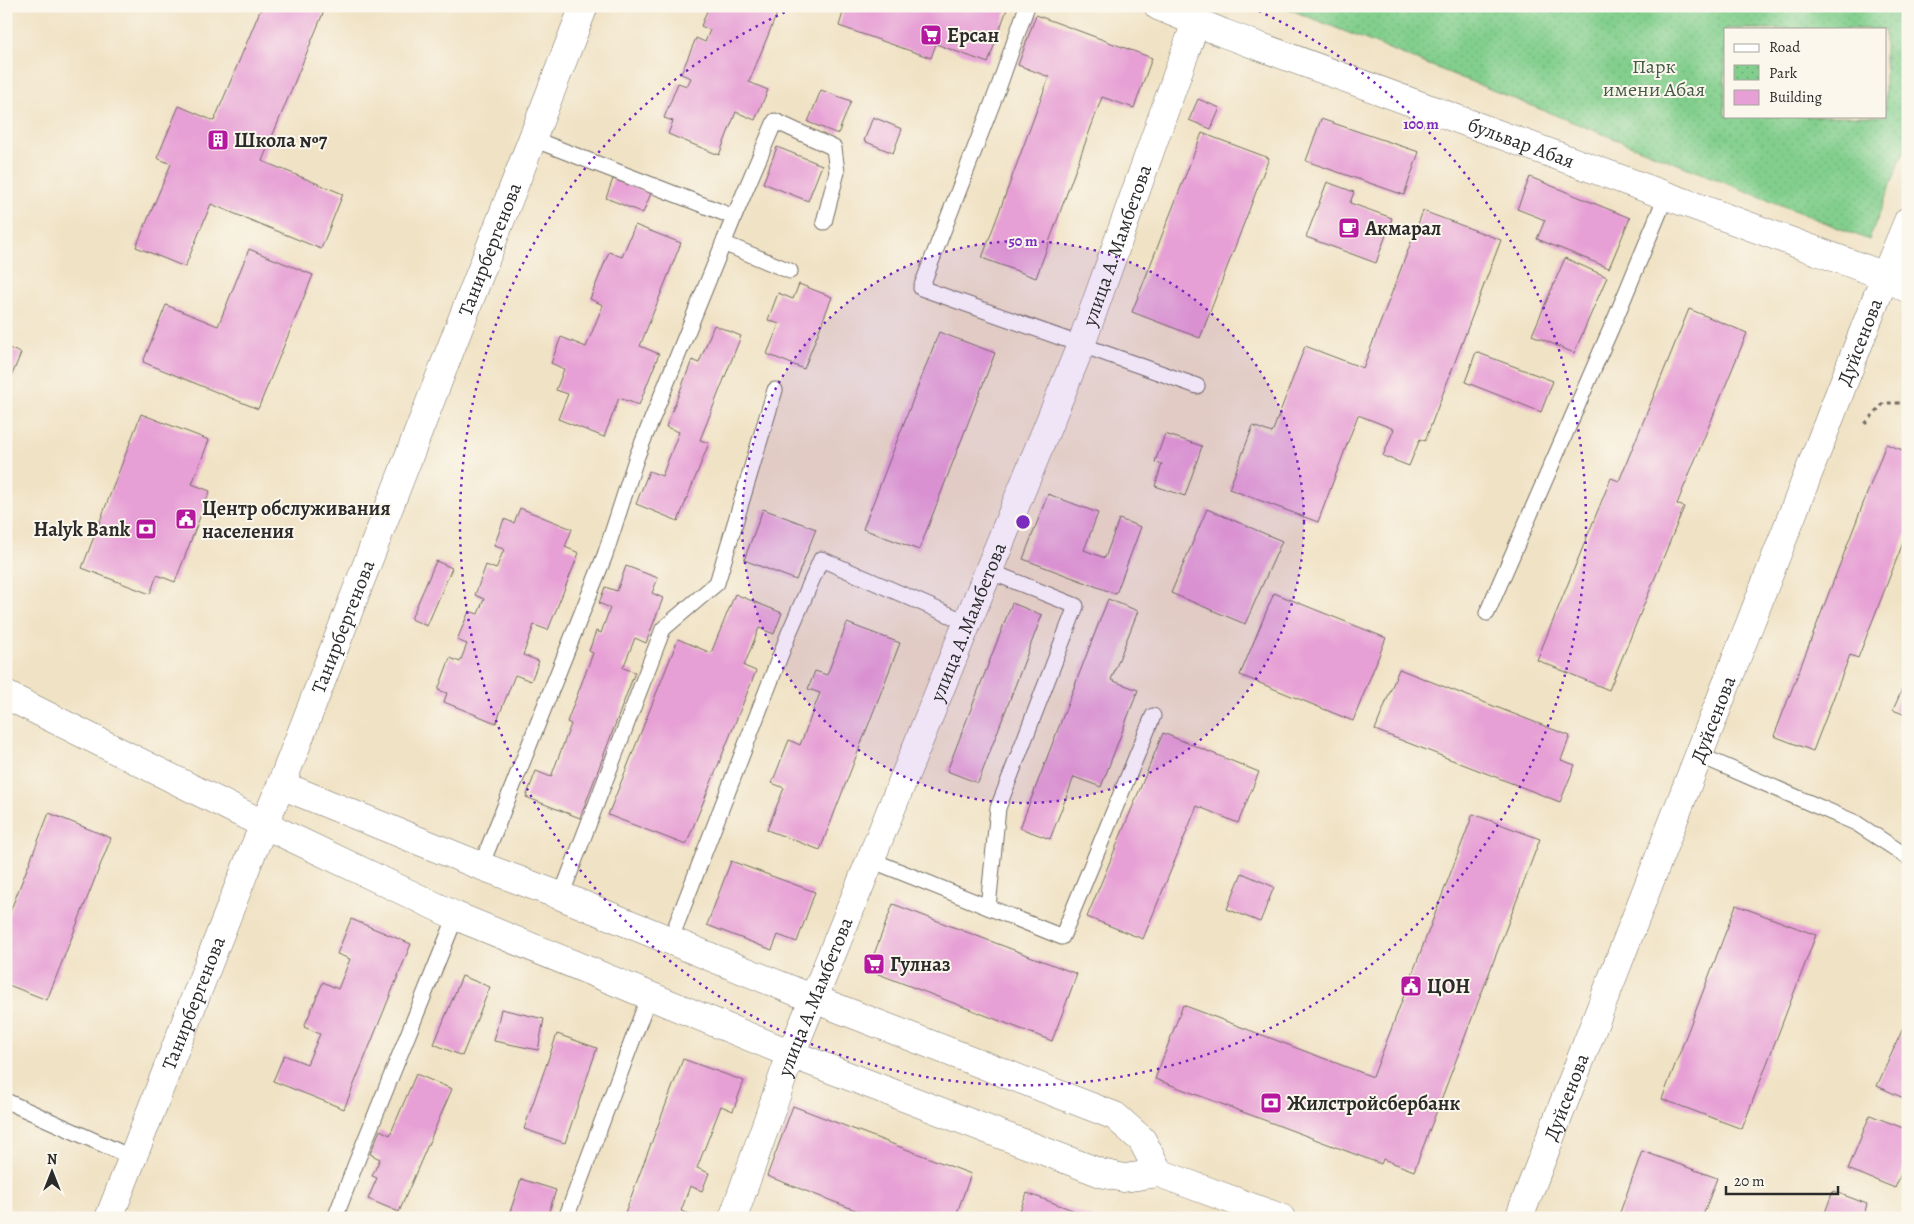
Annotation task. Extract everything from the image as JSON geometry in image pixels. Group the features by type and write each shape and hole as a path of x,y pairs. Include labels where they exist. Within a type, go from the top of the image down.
{"street":[{"name":"Танирбергенова","path":"110,1218 584,6"},
{"name":"бульвар Абая","path":"1158,6 1196,22 1884,276"},
{"name":"улица А.Мамбетова","path":"733,1218 791,1054 1081,345 1196,22"},
{"name":"Дуйсенова","path":"1519,1218 1884,276 1908,221"},
{"path":"1884,276 1908,289"},
{"path":"6,695 265,825 456,916 649,996 791,1054 1101,1172 1124,1178 1159,1172 1281,1218"},
{"path":"280,785 814,999 1115,1116 1142,1140 1159,1172"}],"lane":[{"path":"1026,6 999,86 921,288 1197,386"},
{"path":"481,866 604,555 637,456 734,216 775,121 834,148 837,172 824,222"},
{"path":"533,139 734,216"},
{"path":"1487,613 1616,317 1666,196"},
{"path":"724,243 790,271"},
{"path":"561,896 663,629 717,582 775,390"},
{"path":"670,941 789,633 820,559 968,623"},
{"path":"988,907 998,808 1076,606 989,571"},
{"path":"871,860 1062,937 1153,716"},
{"path":"1699,755 1856,823 1908,856"},
{"path":"335,1218 456,916"},
{"path":"566,1218 649,996"},
{"path":"6,1101 133,1158"}],"green space":[{"name":"Парк имени Абая","path":"1281,6 1908,6 1908,141 1869,240"}],"building":[{"name":"Школа №7","path":"262,6 326,6 262,161 343,194 321,249 211,204 185,267 136,247 171,164 157,158 179,106 214,121"},
{"path":"709,6 780,6 749,82 768,90 755,120 736,112 719,155 668,134 673,121 664,118 678,83 687,86 691,78 681,74 696,38 705,42 710,30 701,26"},
{"name":"Ерсан","path":"845,6 1008,6 988,63 936,44 931,58 839,26"},
{"path":"1036,15 1152,58 1134,108 1102,97 1036,278 982,258 1049,77 1018,65"},
{"path":"821,90 851,101 838,134 808,122"},
{"path":"1198,99 1220,108 1211,129 1189,120"},
{"path":"873,117 902,129 893,153 864,141"},
{"path":"1321,119 1419,152 1404,195 1306,161"},
{"path":"1202,133 1269,158 1200,338 1132,312"},
{"path":"777,147 822,165 808,201 763,183"},
{"path":"1530,177 1630,218 1609,268 1537,239 1545,220 1517,209"},
{"path":"613,179 651,193 643,213 606,198"},
{"name":"Акмарал","path":"1327,182 1354,192 1350,203 1392,218 1376,263 1306,237"},
{"path":"1423,211 1501,240 1425,441 1420,439 1409,466 1383,456 1394,429 1358,415 1318,522 1229,489 1253,426 1272,433 1305,346 1363,368"},
{"path":"635,225 681,243 640,346 659,354 639,405 619,398 604,437 558,419 568,394 556,390 564,369 551,363 561,337 586,347 603,305 590,299 609,252 622,257"},
{"path":"249,249 313,275 258,409 143,362 166,305 218,326"},
{"path":"1565,258 1607,277 1574,353 1532,335"},
{"path":"799,284 832,297 804,369 767,354 779,324 768,320 778,293 793,299"},
{"path":"1689,309 1747,333 1677,504 1684,507 1609,690 1537,660 1611,478 1619,481"},
{"path":"714,325 741,336 700,440 709,443 678,521 636,504 649,471 662,476 679,432 666,427 692,360 699,363"},
{"path":"939,332 995,353 919,550 863,529"},
{"path":"6,347 21,353 6,390"},
{"path":"1476,352 1553,381 1541,412 1465,382"},
{"name":"Halyk Bank","path":"141,414 209,440 192,484 210,491 175,582 157,575 150,594 82,568"},
{"path":"1165,434 1202,446 1185,496 1155,486 1162,464 1155,462"},
{"path":"1886,444 1908,452 1908,530 1858,658 1850,655 1813,751 1774,736"},
{"path":"1048,494 1098,513 1084,550 1105,558 1119,519 1141,527 1116,594 1023,559"},
{"path":"520,508 572,529 565,547 579,553 548,630 534,625 523,655 539,661 531,681 515,675 496,723 444,702 447,693 438,690 450,658 460,662 467,644 457,640 469,611 478,614 484,599 475,595 486,565 496,569 504,549 494,546 504,519 514,523"},
{"path":"763,509 816,529 796,580 744,560"},
{"path":"1207,509 1282,541 1245,624 1171,593"},
{"path":"436,561 452,568 427,626 411,619"},
{"path":"626,566 658,578 652,593 663,598 646,643 635,638 623,668 635,672 580,818 526,797 536,771 551,777 571,724 567,722 593,653 589,651 596,631 601,633 610,608 599,603 605,587 617,591"},
{"path":"1274,593 1386,638 1353,721 1240,675"},
{"path":"735,594 782,613 774,634 759,628 744,666 756,671 686,845 608,815 678,639 711,653"},
{"path":"1108,599 1138,611 1111,680 1138,690 1101,787 1074,777 1050,839 1020,828"},
{"path":"1012,603 1042,615 978,783 947,771"},
{"path":"847,623 900,643 820,850 767,830 784,788 772,783 789,740 800,745 820,693 808,689 815,671 827,675"},
{"path":"1399,669 1570,736 1561,760 1575,765 1560,802 1375,730"},
{"path":"1908,676 1908,716 1893,710"},
{"path":"1163,733 1259,772 1238,823 1197,806 1143,939 1087,917"},
{"path":"49,813 111,838 47,1000 6,984 6,922"},
{"path":"1473,814 1540,839 1414,1171 1383,1159 1381,1164 1155,1079 1183,1005 1373,1077"},
{"path":"731,861 815,892 797,942 778,935 772,950 707,925"},
{"path":"1242,873 1274,887 1260,922 1227,909"},
{"path":"893,904 1077,974 1052,1041 868,970"},
{"path":"1736,905 1816,935 1742,1129 1662,1099"},
{"path":"351,919 411,944 344,1109 273,1081 284,1055 307,1064 320,1034 304,1027 323,982 338,989 350,959 337,954"},
{"path":"462,976 490,987 462,1056 434,1044"},
{"path":"501,1009 544,1019 538,1050 494,1041"},
{"path":"1908,1017 1908,1100 1877,1086"},
{"path":"557,1034 597,1048 565,1143 524,1129"},
{"path":"683,1059 744,1081 733,1111 721,1106 697,1168 709,1173 702,1191 690,1186 681,1211 696,1216 695,1218 623,1218"},
{"path":"416,1074 452,1089 399,1212 368,1199 377,1178 372,1176 380,1159 370,1154 380,1130 390,1135"},
{"path":"793,1106 971,1174 955,1218 876,1218 767,1176"},
{"path":"1870,1115 1908,1130 1908,1158 1895,1188 1848,1169"},
{"path":"1642,1151 1717,1178 1702,1218 1618,1218"},
{"path":"521,1179 556,1190 547,1218 508,1218"},
{"path":"1833,1191 1867,1204 1863,1218 1823,1218"},
{"path":"1027,1193 1094,1218 1017,1218"}],"place":[{"name":"Ерсан","path":"931,35"},
{"name":"Школа №7","path":"218,140"},
{"name":"Акмарал","path":"1349,228"},
{"name":"Центр обслуживания населения","path":"186,519"},
{"name":"Halyk Bank","path":"146,529"},
{"name":"Гулназ","path":"874,964"},
{"name":"ЦОН","path":"1411,986"},
{"name":"Жилстройсбербанк","path":"1271,1103"}]}
